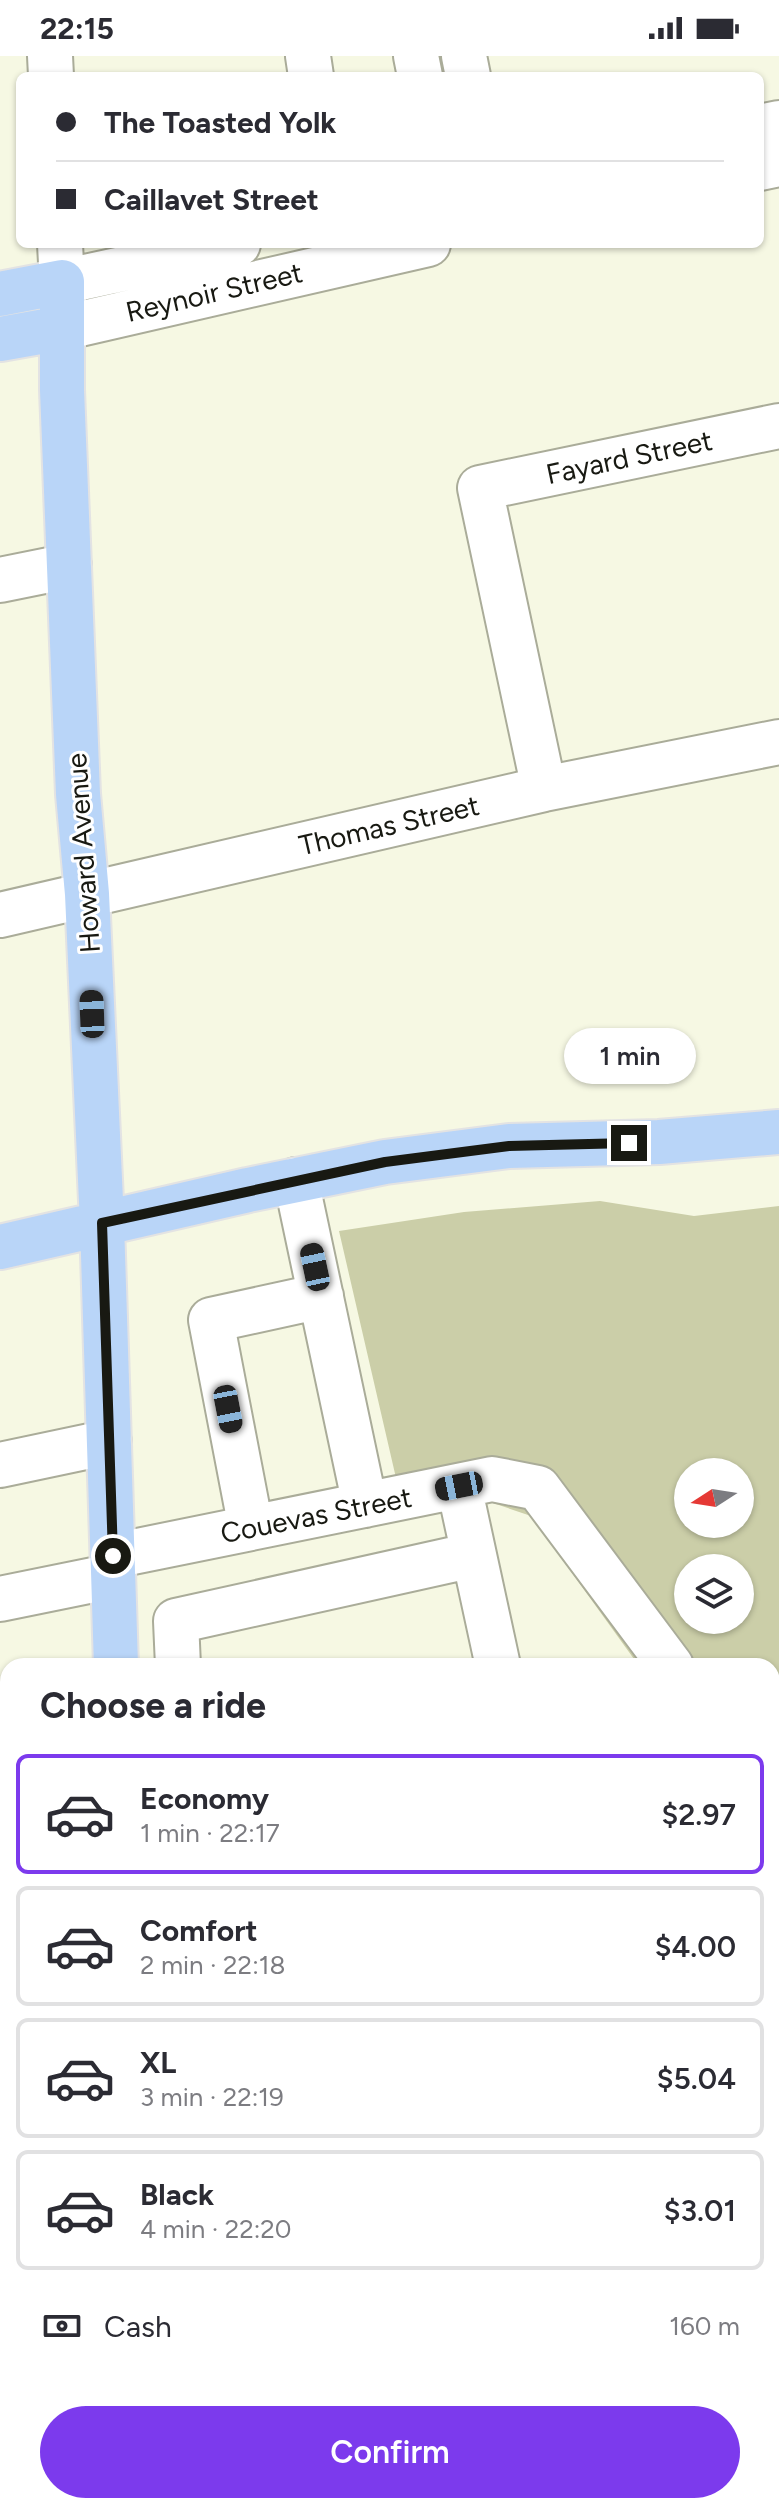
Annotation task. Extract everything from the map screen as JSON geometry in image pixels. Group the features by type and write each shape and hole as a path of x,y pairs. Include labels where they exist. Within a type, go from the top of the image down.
{"main road":[{"name":"Reynoir Street","path":"0,294 61,263"},
{"name":"Howard Avenue","path":"61,263 69,566 78,794 87,894 102,1223 116,1658"},
{"name":"Reynoir Street","path":"0,339 62,328"},
{"path":"0,1247 385,1162 509,1146 659,1142 779,1132"}],"street":[{"name":"Reynoir Street","path":"61,263 201,248"},
{"name":"Reynoir Street","path":"62,328 411,248"},
{"name":"Fayard Street","path":"544,789 480,488 779,426"},
{"path":"0,580 69,566"},
{"name":"Thomas Street","path":"0,915 544,789 779,742"},
{"path":"296,1180 365,1505"},
{"path":"251,1528 211,1320 321,1296"},
{"path":"0,1465 109,1442"},
{"name":"Couevas Street","path":"0,1599 251,1528 492,1479 538,1488 665,1658"},
{"path":"459,1486 496,1658"},
{"path":"178,1658 176,1621 473,1555"}],"green space":[{"path":"600,1201 694,1216 779,1206 779,1658 633,1658 531,1516 490,1502 405,1517 339,1231 464,1212"}],"route":[{"path":"113,1556 102,1223 385,1162 509,1146 629,1143"}]}
